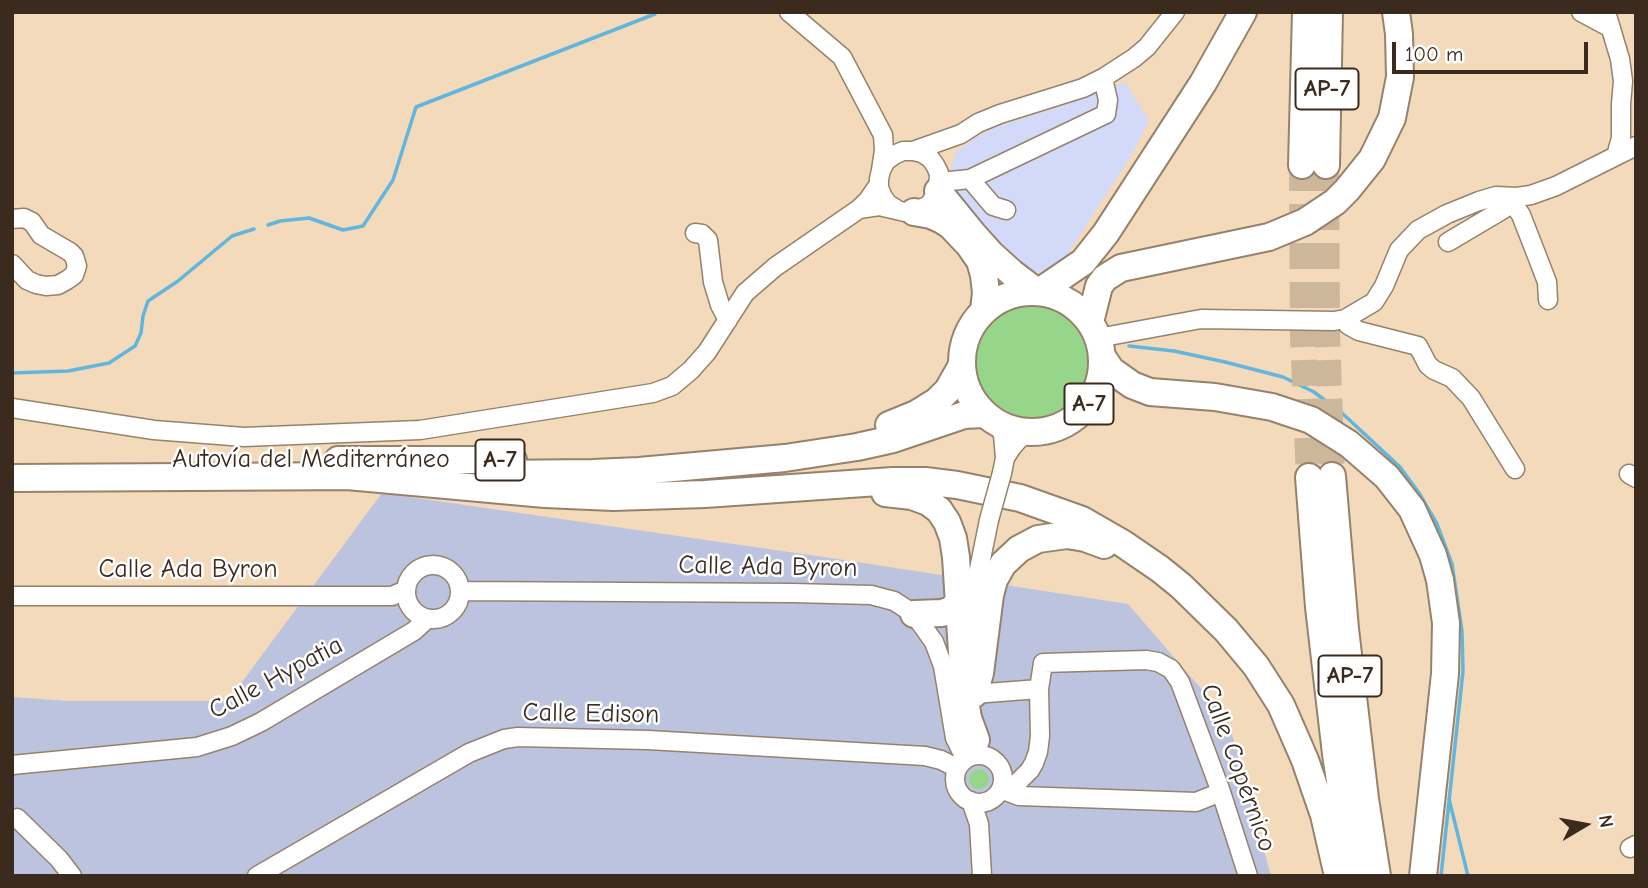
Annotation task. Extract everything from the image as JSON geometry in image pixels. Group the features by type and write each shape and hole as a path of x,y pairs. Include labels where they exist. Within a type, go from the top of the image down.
{"highway":[{"path":"1038,292 1083,262 1107,233 1203,83 1243,12"},
{"name":"AP-7","path":"1306,12 1314,165 1329,12"},
{"path":"1097,339 1099,286 1121,268 1269,237 1305,222 1348,190 1372,159 1392,118 1400,77 1396,12"},
{"path":"939,182 991,254 1038,292"},
{"path":"905,210 942,220 969,245 980,261 984,275 984,310"},
{"path":"984,310 1001,298 1019,293 1054,295 1080,311 1111,370 1132,385 1150,392 1215,397 1272,407 1311,420 1349,444 1387,477 1412,509 1433,555 1440,580 1446,623 1445,674 1423,876"},
{"name":"A-7","path":"961,367 969,331 984,310"},
{"name":"A-7","path":"992,419 1009,429 1029,433 1051,430 1071,421 1088,405 1098,386 1097,339"},
{"path":"961,367 972,400 992,419"},
{"name":"Autovía del Mediterráneo","path":"12,461 502,460 610,457 759,446 859,432 888,425 937,401 948,390 961,367"},
{"name":"Autovía del Mediterráneo","path":"12,478 593,473 785,458 893,439 964,415 992,419"},
{"name":"Autovía del Mediterráneo","path":"347,476 545,494 612,497 705,494"},
{"name":"AP-7","path":"1354,876 1324,648 1321,476 1345,629 1377,876"},
{"path":"705,494 925,481 1020,498 1082,520 1122,543 1160,569 1188,593 1226,630 1256,666 1281,705 1305,760 1320,804 1338,876"},
{"path":"705,494 775,498 892,494 912,496 939,510 953,538 956,557 969,755"},
{"path":"974,694 980,673 985,624 994,580 1003,564 1019,550 1038,538 1067,535 1102,544 1122,555 1160,569"},
{"path":"914,614 942,613 951,610 958,603"}],"street":[{"path":"12,408 154,430 244,437 420,430 653,393 672,386 699,361 745,293 775,267 868,200 886,161 894,155 961,134 1000,114 1083,88 1103,78 1147,47 1175,12"},
{"path":"1581,12 1608,20 1623,70 1621,138 1616,156"},
{"path":"793,14 842,57 883,135 880,177 883,197 888,204 905,210"},
{"path":"939,182 970,179 1106,114 1108,100 1103,78"},
{"path":"859,208 879,206 905,210 929,205 952,146 961,134"},
{"path":"883,135 908,151 930,158 935,165 939,182"},
{"path":"1448,242 1515,200 1556,186 1636,146"},
{"path":"970,179 993,206 1006,210"},
{"path":"1097,339 1201,319 1345,319 1374,302 1399,250 1418,230 1479,201 1496,196 1515,200"},
{"path":"1515,200 1538,256 1548,300"},
{"path":"12,219 24,218 32,222 41,235 70,252 77,266 74,275 67,280 58,285 46,286 27,280 12,264"},
{"path":"695,233 702,234 708,240 713,282 728,320"},
{"path":"1345,319 1348,325 1359,331 1418,346 1428,365 1452,378 1471,398 1515,469"},
{"path":"992,419 1003,435 1004,465"},
{"path":"974,694 1039,689 1040,736 1034,763 1012,788 984,802 971,801 964,797 958,792 956,784 969,755 974,694 972,621 979,562 1004,465 1019,439 1029,433"},
{"path":"429,564 447,568 454,574 461,592 460,600 451,614 436,620 427,619 411,609 406,590 413,573 429,564"},
{"name":"Calle Ada Byron","path":"12,596 392,596 406,590"},
{"name":"Calle Ada Byron","path":"461,592 779,593 871,595 894,601 914,614 934,642 943,666 955,738 959,748 969,755"},
{"name":"Calle Hypatia","path":"12,765 197,747 232,736 261,722 414,631 427,619"},
{"name":"Calle Copérnico","path":"1039,689 1043,663 1146,660 1158,662 1171,669 1180,682 1221,792 1248,876"},
{"name":"Calle Edison","path":"257,876 469,753 504,739 648,740 925,756 941,760 969,755"},
{"path":"969,755 991,757 1001,768 1003,775 992,876"},
{"path":"999,793 1196,802 1221,792"},
{"path":"971,801 979,824 982,876"},
{"path":"17,818 59,859 72,876"}],"shaded area":[{"path":"1125,82 1149,121 1129,159 1063,261 1048,270 1030,273 1013,262 956,200 950,174 956,152 993,128"},
{"path":"382,493 1128,604 1228,720 1271,876 12,876 12,697 68,701 228,701"}],"green space":[{"path":"1033,301 1056,306 1075,319 1088,338 1093,361 1088,384 1075,403 1056,416 1033,421 1010,416 991,403 978,384 973,361 978,338 991,319 1010,306"},
{"path":"979,769 986,772 989,779 986,786 979,789 972,786 969,779 972,772"}],"waterway":[{"path":"268,225 309,218 343,230 363,226 393,180 416,107 655,14"},
{"path":"12,373 68,371 109,363 135,346 141,333 148,301 178,281 232,236 254,229"},
{"path":"1129,346 1174,351 1225,362 1283,377 1314,392 1343,414 1400,467 1419,493 1437,524 1452,564 1462,631 1463,671 1441,876"},
{"path":"1449,799 1468,876"}],"tunnel":[{"path":"1302,165 1303,336 1309,477"},
{"path":"1326,165 1327,334 1332,476"}]}
